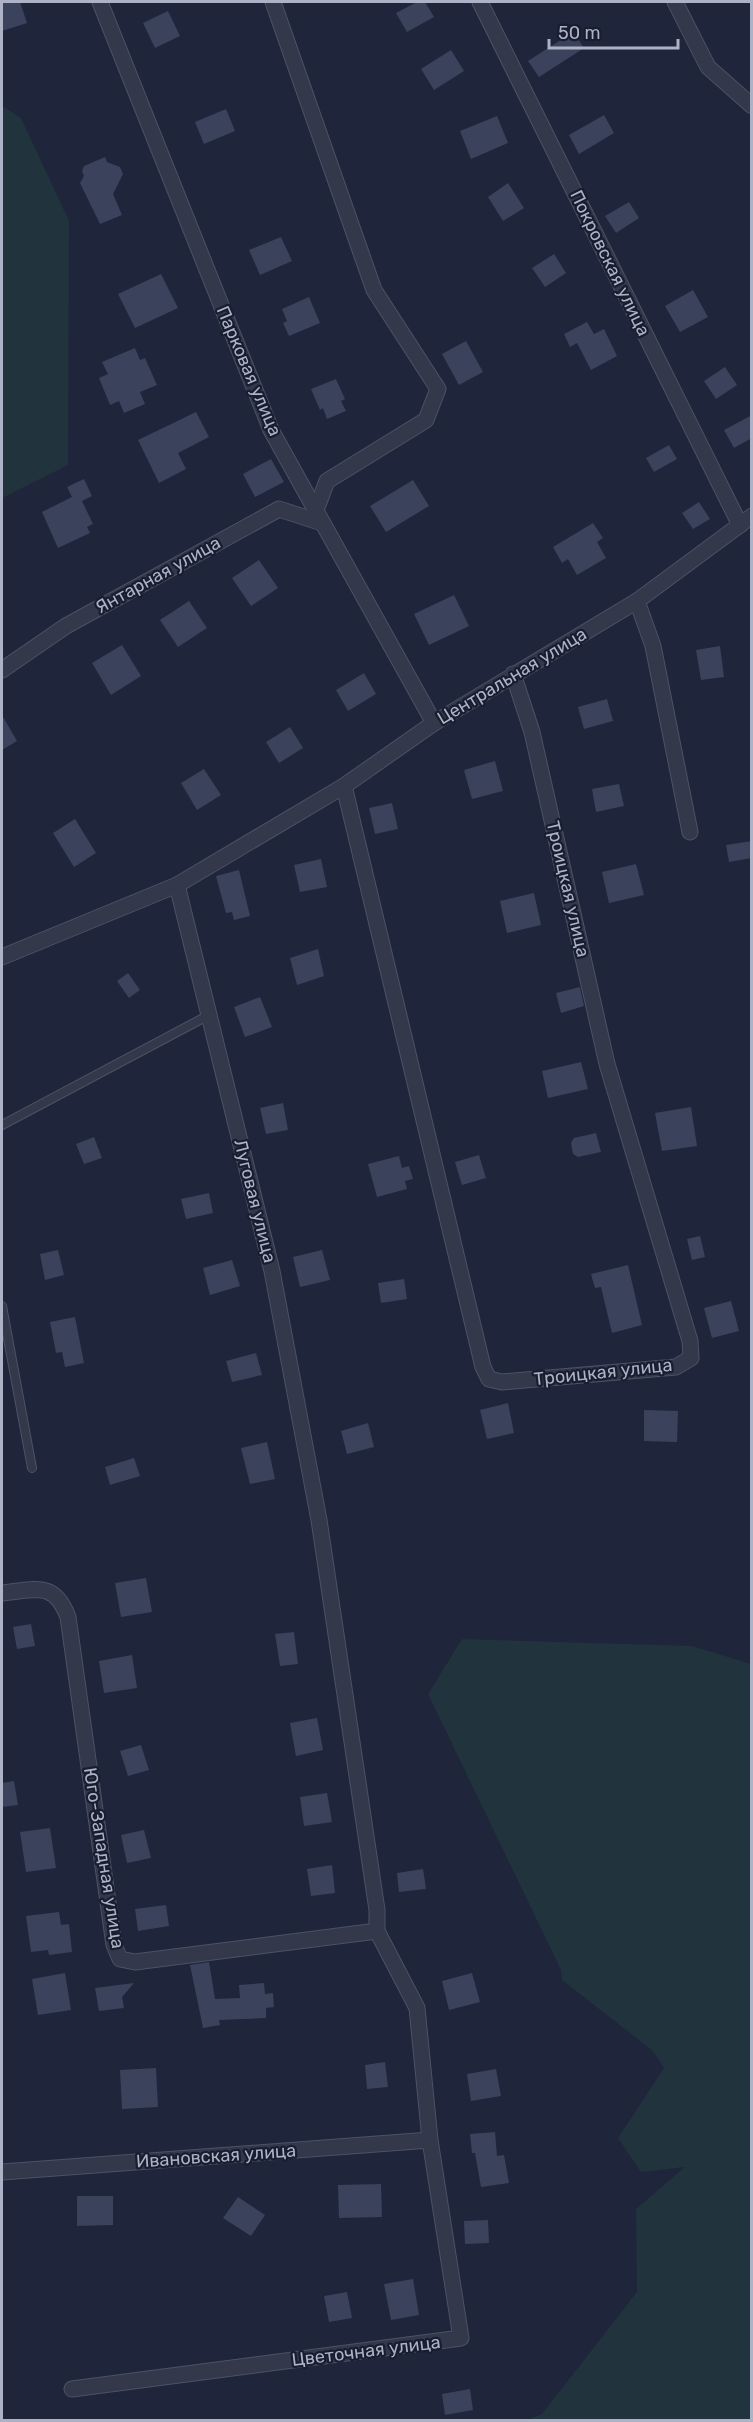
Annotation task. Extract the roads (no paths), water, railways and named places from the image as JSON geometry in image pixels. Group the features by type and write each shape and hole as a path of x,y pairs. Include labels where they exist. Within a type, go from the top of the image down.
{"street":[{"name":"Парковая улица","path":"100,2 271,430 434,723"},
{"path":"273,2 374,290 438,389 426,420 327,481 319,517"},
{"name":"Покровская улица","path":"480,2 746,521"},
{"path":"675,2 708,67 752,106"},
{"name":"Янтарная улица","path":"2,670 66,626 279,509 319,517"},
{"name":"Центральная улица","path":"2,957 177,885 344,786 434,723 637,601 746,521"},
{"path":"637,601 653,646 690,832"},
{"name":"Троицкая улица","path":"344,786 483,1367 489,1379 502,1382 676,1367 691,1358 690,1341 608,1064 532,732 513,674"},
{"name":"Луговая улица","path":"177,885 272,1271 319,1521 377,1910 378,1931"},
{"name":"Юго-Западная улица","path":"2,1593 36,1590 53,1592 63,1603 68,1617 114,1945 120,1959 135,1962 378,1931"},
{"path":"378,1931 417,2008 430,2140"},
{"name":"Ивановская улица","path":"2,2172 430,2140"},
{"name":"Цветочная улица","path":"72,2390 462,2338 430,2140"}],"lane":[{"path":"2,1125 209,1015"},
{"path":"2,1306 32,1468"}]}
